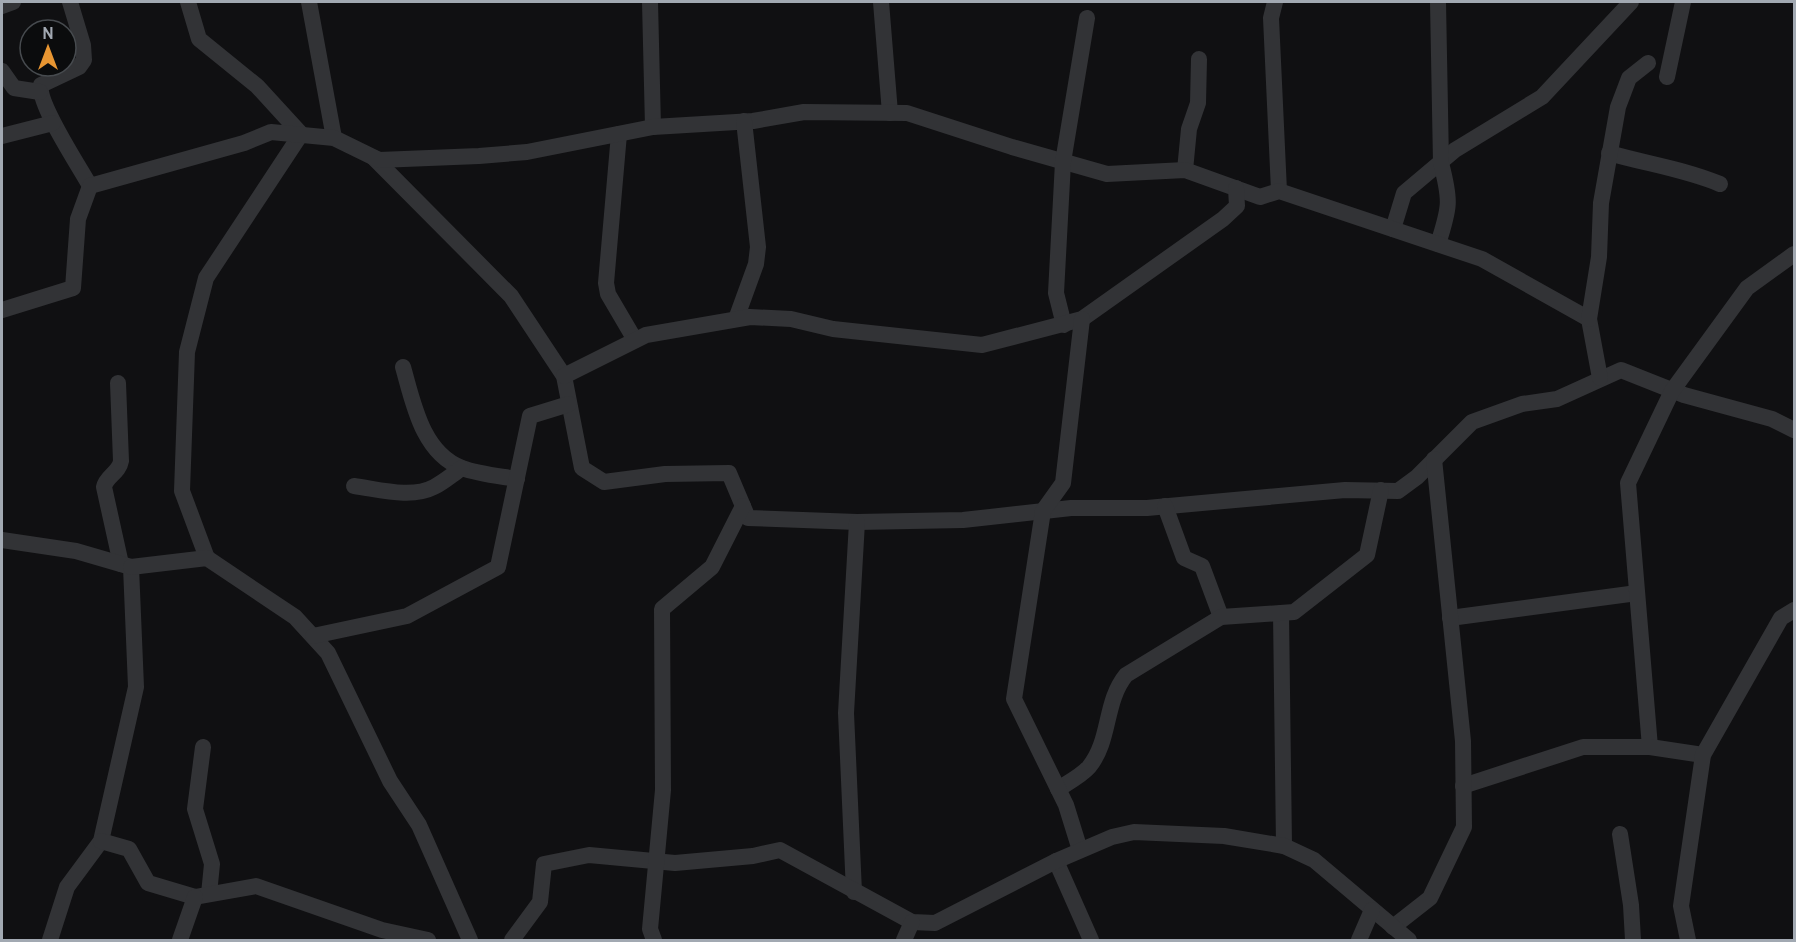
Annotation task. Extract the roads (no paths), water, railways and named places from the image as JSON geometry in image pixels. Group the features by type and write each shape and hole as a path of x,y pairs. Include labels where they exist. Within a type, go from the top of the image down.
{"street":[{"path":"2,6 13,2"},
{"path":"70,2 84,60 79,68 41,85 40,92 53,123 90,186"},
{"path":"188,2 199,39 257,86 301,134"},
{"path":"309,2 334,138"},
{"path":"650,2 653,127"},
{"path":"881,2 890,113"},
{"path":"1275,2 1271,18 1279,191"},
{"path":"1438,2 1441,163 1448,188 1449,207 1438,244"},
{"path":"1394,229 1404,193 1455,150 1542,97 1631,2"},
{"path":"1667,76 1683,2"},
{"path":"1064,325 1056,293 1063,162 1087,18"},
{"path":"1185,171 1189,129 1198,103 1199,59"},
{"path":"1600,378 1589,319 1599,257 1601,203 1623,89 1629,78 1648,63"},
{"path":"2,70 14,88 40,92"},
{"path":"374,158 489,156 528,152 653,127 744,121 804,112 907,113 1107,174 1185,171 1260,197 1279,191 1482,259 1589,319"},
{"path":"736,319 756,264 758,247 744,121"},
{"path":"2,136 53,123"},
{"path":"90,186 244,143 271,132 334,138 374,158 511,296 564,376 582,468 604,482 665,474 729,473 748,518 857,522 963,519 1071,508 1166,506 1313,492 1398,491 1472,422 1522,404 1557,399 1621,370 1672,391 1772,419 1794,429"},
{"path":"301,134 206,278 187,352 182,491 207,558 295,617 328,653 390,781 419,825 470,940"},
{"path":"619,134 606,283 608,294 635,340"},
{"path":"1609,153 1650,165 1686,171 1720,184"},
{"path":"2,310 73,288 78,219 90,186"},
{"path":"564,376 646,335 750,317 791,320 832,330 982,345 1082,320 1235,210 1236,188"},
{"path":"1650,747 1628,483 1672,391 1746,288 1794,254"},
{"path":"1080,850 1066,805 1014,699 1043,511 1063,483 1082,320"},
{"path":"403,367 420,426 449,461 462,468 517,479"},
{"path":"50,940 67,887 101,842 136,687 126,566 104,487 105,481 120,467 121,460 118,383"},
{"path":"313,636 407,616 498,567 530,416 569,404"},
{"path":"1393,927 1430,898 1464,826 1463,741 1434,459"},
{"path":"354,486 418,492 433,488 462,468"},
{"path":"1058,789 1081,774 1097,754 1116,687 1126,675 1221,617 1294,612 1367,555 1381,490"},
{"path":"654,940 650,929 663,790 662,609 712,567 743,506"},
{"path":"1166,506 1184,558 1202,566 1221,617"},
{"path":"854,892 846,713 857,522"},
{"path":"2,540 76,551 126,566 207,558"},
{"path":"1450,618 1637,593"},
{"path":"1688,940 1681,906 1703,755 1781,618 1794,610"},
{"path":"1281,613 1284,846"},
{"path":"180,940 202,895 212,864 195,809 203,747"},
{"path":"1463,786 1583,747 1650,747 1703,755"},
{"path":"512,940 540,902 544,864 589,855 657,863 753,856 780,850 912,922 935,923 1080,850 1112,837 1134,832 1224,836 1284,846 1314,860 1409,940"},
{"path":"1620,834 1631,905 1633,940"},
{"path":"101,842 129,849 148,883 202,895 256,886 382,930 428,940"},
{"path":"1056,861 1091,940"},
{"path":"1359,940 1372,910"},
{"path":"904,940 912,922"}]}
